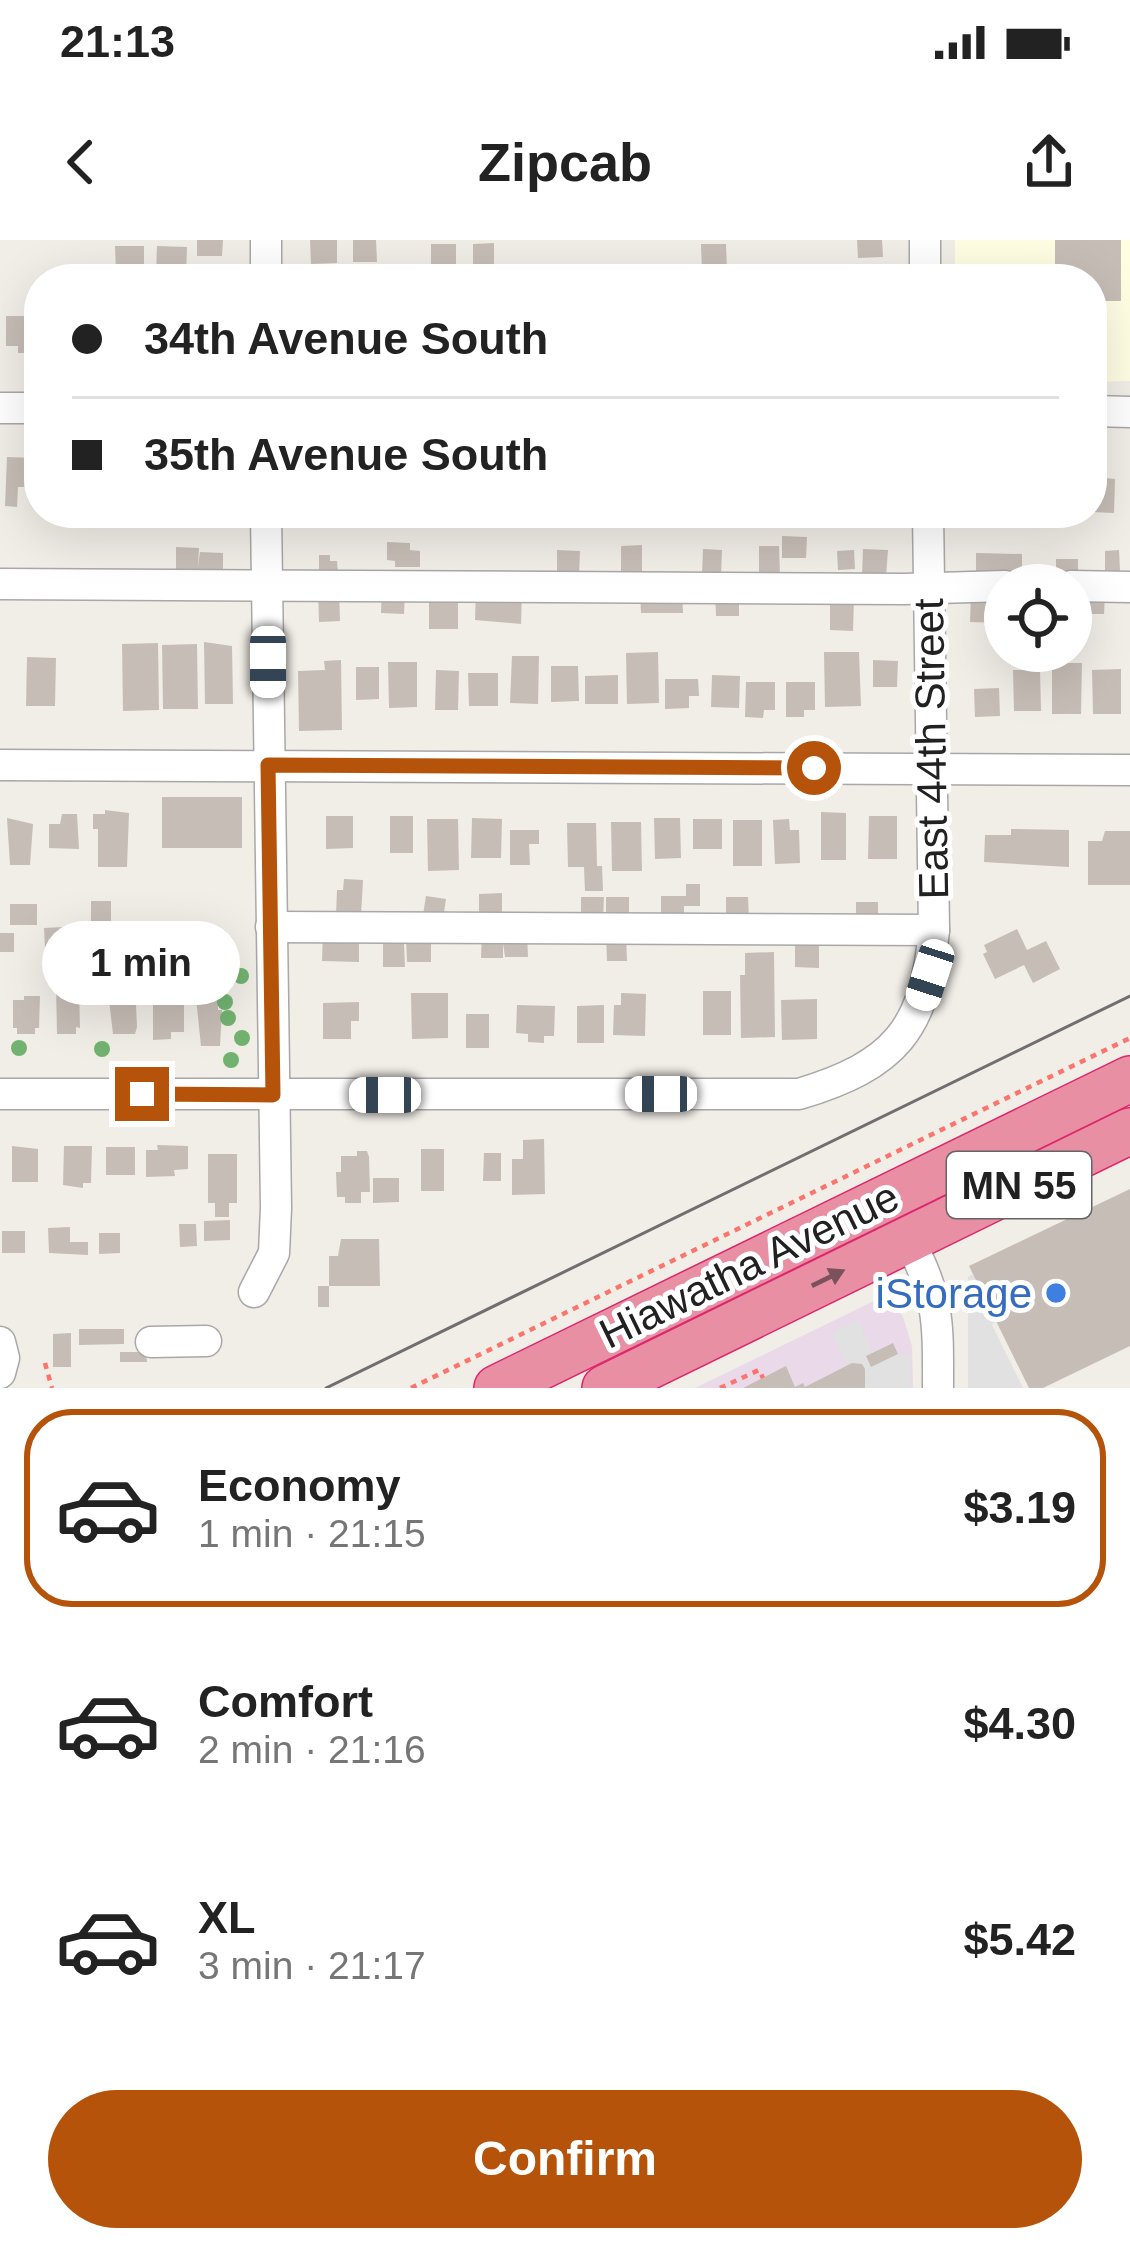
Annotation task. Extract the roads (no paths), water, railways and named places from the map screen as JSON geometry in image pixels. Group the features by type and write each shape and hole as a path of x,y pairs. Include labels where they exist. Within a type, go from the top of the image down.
{"highway":[{"name":"Hiawatha Avenue","path":"497,1388 1130,1079"},
{"name":"Hiawatha Avenue","path":"625,1384 1130,1131"}],"street":[{"path":"254,1292 274,1253 266,528"},
{"name":"East 44th Street","path":"273,1095 799,1094 849,1079 893,1048 917,1016 930,975 934,930 928,528"},
{"path":"0,584 984,586"},
{"path":"1092,586 1130,586"},
{"path":"0,765 1130,770"},
{"path":"271,927 934,930"},
{"path":"0,1094 273,1095"},
{"path":"909,1241 931,1280 938,1319 938,1388"},
{"path":"151,1342 206,1341"},
{"path":"0,1342 4,1358 0,1373"}],"tram line":[{"path":"326,1388 1130,996"}],"place":[{"name":"iStorage","path":"1056,1293"}]}
